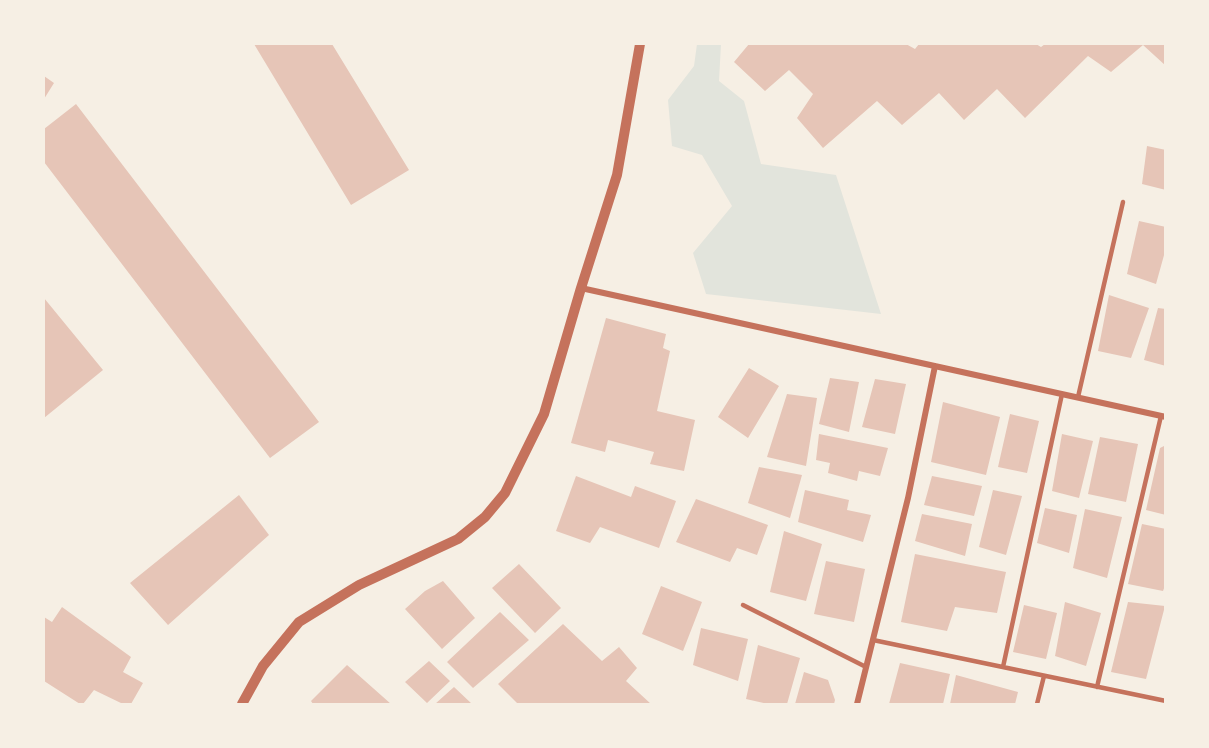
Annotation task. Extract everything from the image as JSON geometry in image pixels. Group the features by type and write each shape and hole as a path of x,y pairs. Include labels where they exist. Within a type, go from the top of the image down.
{"street":[{"path":"242,705 263,666 299,622 359,585 458,539 486,517 505,493 544,414 617,175 640,44"},
{"path":"581,288 1163,416"},
{"path":"857,705 908,498 935,366"}],"lane":[{"path":"1078,397 1123,202"},
{"path":"1003,667 1062,394"},
{"path":"1097,687 1163,416"},
{"path":"743,605 866,667"},
{"path":"873,640 1166,701"},
{"path":"1037,705 1044,676"}],"shaded area":[{"path":"697,44 721,44 719,81 744,101 761,164 836,175 881,314 706,294 693,253 732,206 702,155 672,146 668,100 694,66"}],"building":[{"path":"254,44 332,44 409,170 351,205"},
{"path":"749,44 906,44 915,49 919,44 1036,44 1041,47 1045,44 1166,44 1166,66 1143,45 1111,72 1088,56 1025,118 997,89 964,120 939,93 902,125 877,101 823,148 797,118 813,94 789,70 765,91 734,62"},
{"path":"44,76 54,83 44,99"},
{"path":"76,104 319,422 270,458 44,162 44,129"},
{"path":"1147,146 1166,150 1166,190 1142,184"},
{"path":"1139,221 1166,227 1166,248 1156,284 1127,274"},
{"path":"1109,295 1149,308 1131,358 1098,351"},
{"path":"44,298 103,370 44,418"},
{"path":"1158,308 1166,309 1166,366 1144,360"},
{"path":"606,318 666,334 663,348 670,351 657,411 695,420 684,471 650,464 654,452 608,440 605,452 571,443"},
{"path":"749,368 779,386 748,438 718,417"},
{"path":"830,378 859,382 849,432 819,424"},
{"path":"875,379 906,384 895,434 862,427"},
{"path":"787,394 817,398 806,466 767,457"},
{"path":"943,402 1000,417 986,475 931,462"},
{"path":"1010,414 1039,421 1027,473 998,467"},
{"path":"819,434 888,448 880,476 859,471 857,481 828,473 830,463 816,460"},
{"path":"1062,434 1093,441 1079,498 1052,491"},
{"path":"1100,437 1138,444 1126,502 1088,494"},
{"path":"1166,445 1166,515 1146,510 1160,448"},
{"path":"759,467 802,475 790,518 748,503"},
{"path":"576,476 631,497 635,486 676,501 659,548 600,527 590,543 556,531"},
{"path":"932,476 982,486 974,516 924,505"},
{"path":"805,490 849,500 847,510 871,515 863,542 798,522"},
{"path":"993,490 1022,496 1006,555 979,547"},
{"path":"239,495 269,535 168,625 130,583"},
{"path":"696,499 768,525 757,555 737,548 730,562 676,542"},
{"path":"1045,508 1077,515 1069,553 1037,543"},
{"path":"1085,509 1122,517 1107,578 1073,568"},
{"path":"922,514 972,524 965,556 915,541"},
{"path":"1142,524 1166,529 1166,583 1163,591 1128,584"},
{"path":"784,531 822,544 806,601 770,592"},
{"path":"915,554 1006,572 997,613 955,607 947,631 901,622"},
{"path":"826,561 865,569 854,622 814,614"},
{"path":"519,564 561,608 535,633 492,588"},
{"path":"443,581 475,618 442,649 405,609 425,591"},
{"path":"661,586 702,602 683,651 642,634"},
{"path":"1065,602 1101,613 1086,666 1055,656"},
{"path":"1128,602 1165,606 1146,679 1111,672"},
{"path":"1024,605 1057,613 1046,659 1013,652"},
{"path":"62,607 131,657 123,672 143,683 131,704 123,704 94,690 83,704 80,704 44,681 44,617 52,622"},
{"path":"500,612 529,640 473,688 447,662"},
{"path":"563,624 602,661 619,647 637,668 626,681 651,704 518,704 498,684"},
{"path":"701,628 748,639 738,681 693,665"},
{"path":"758,645 800,658 787,704 768,704 746,699"},
{"path":"429,661 450,681 427,703 405,682"},
{"path":"900,663 950,674 943,704 889,704"},
{"path":"347,665 391,704 313,704 311,701"},
{"path":"804,672 828,680 835,700 834,704 795,704"},
{"path":"956,675 1018,692 1015,704 950,704"},
{"path":"454,687 472,704 435,704"}]}
